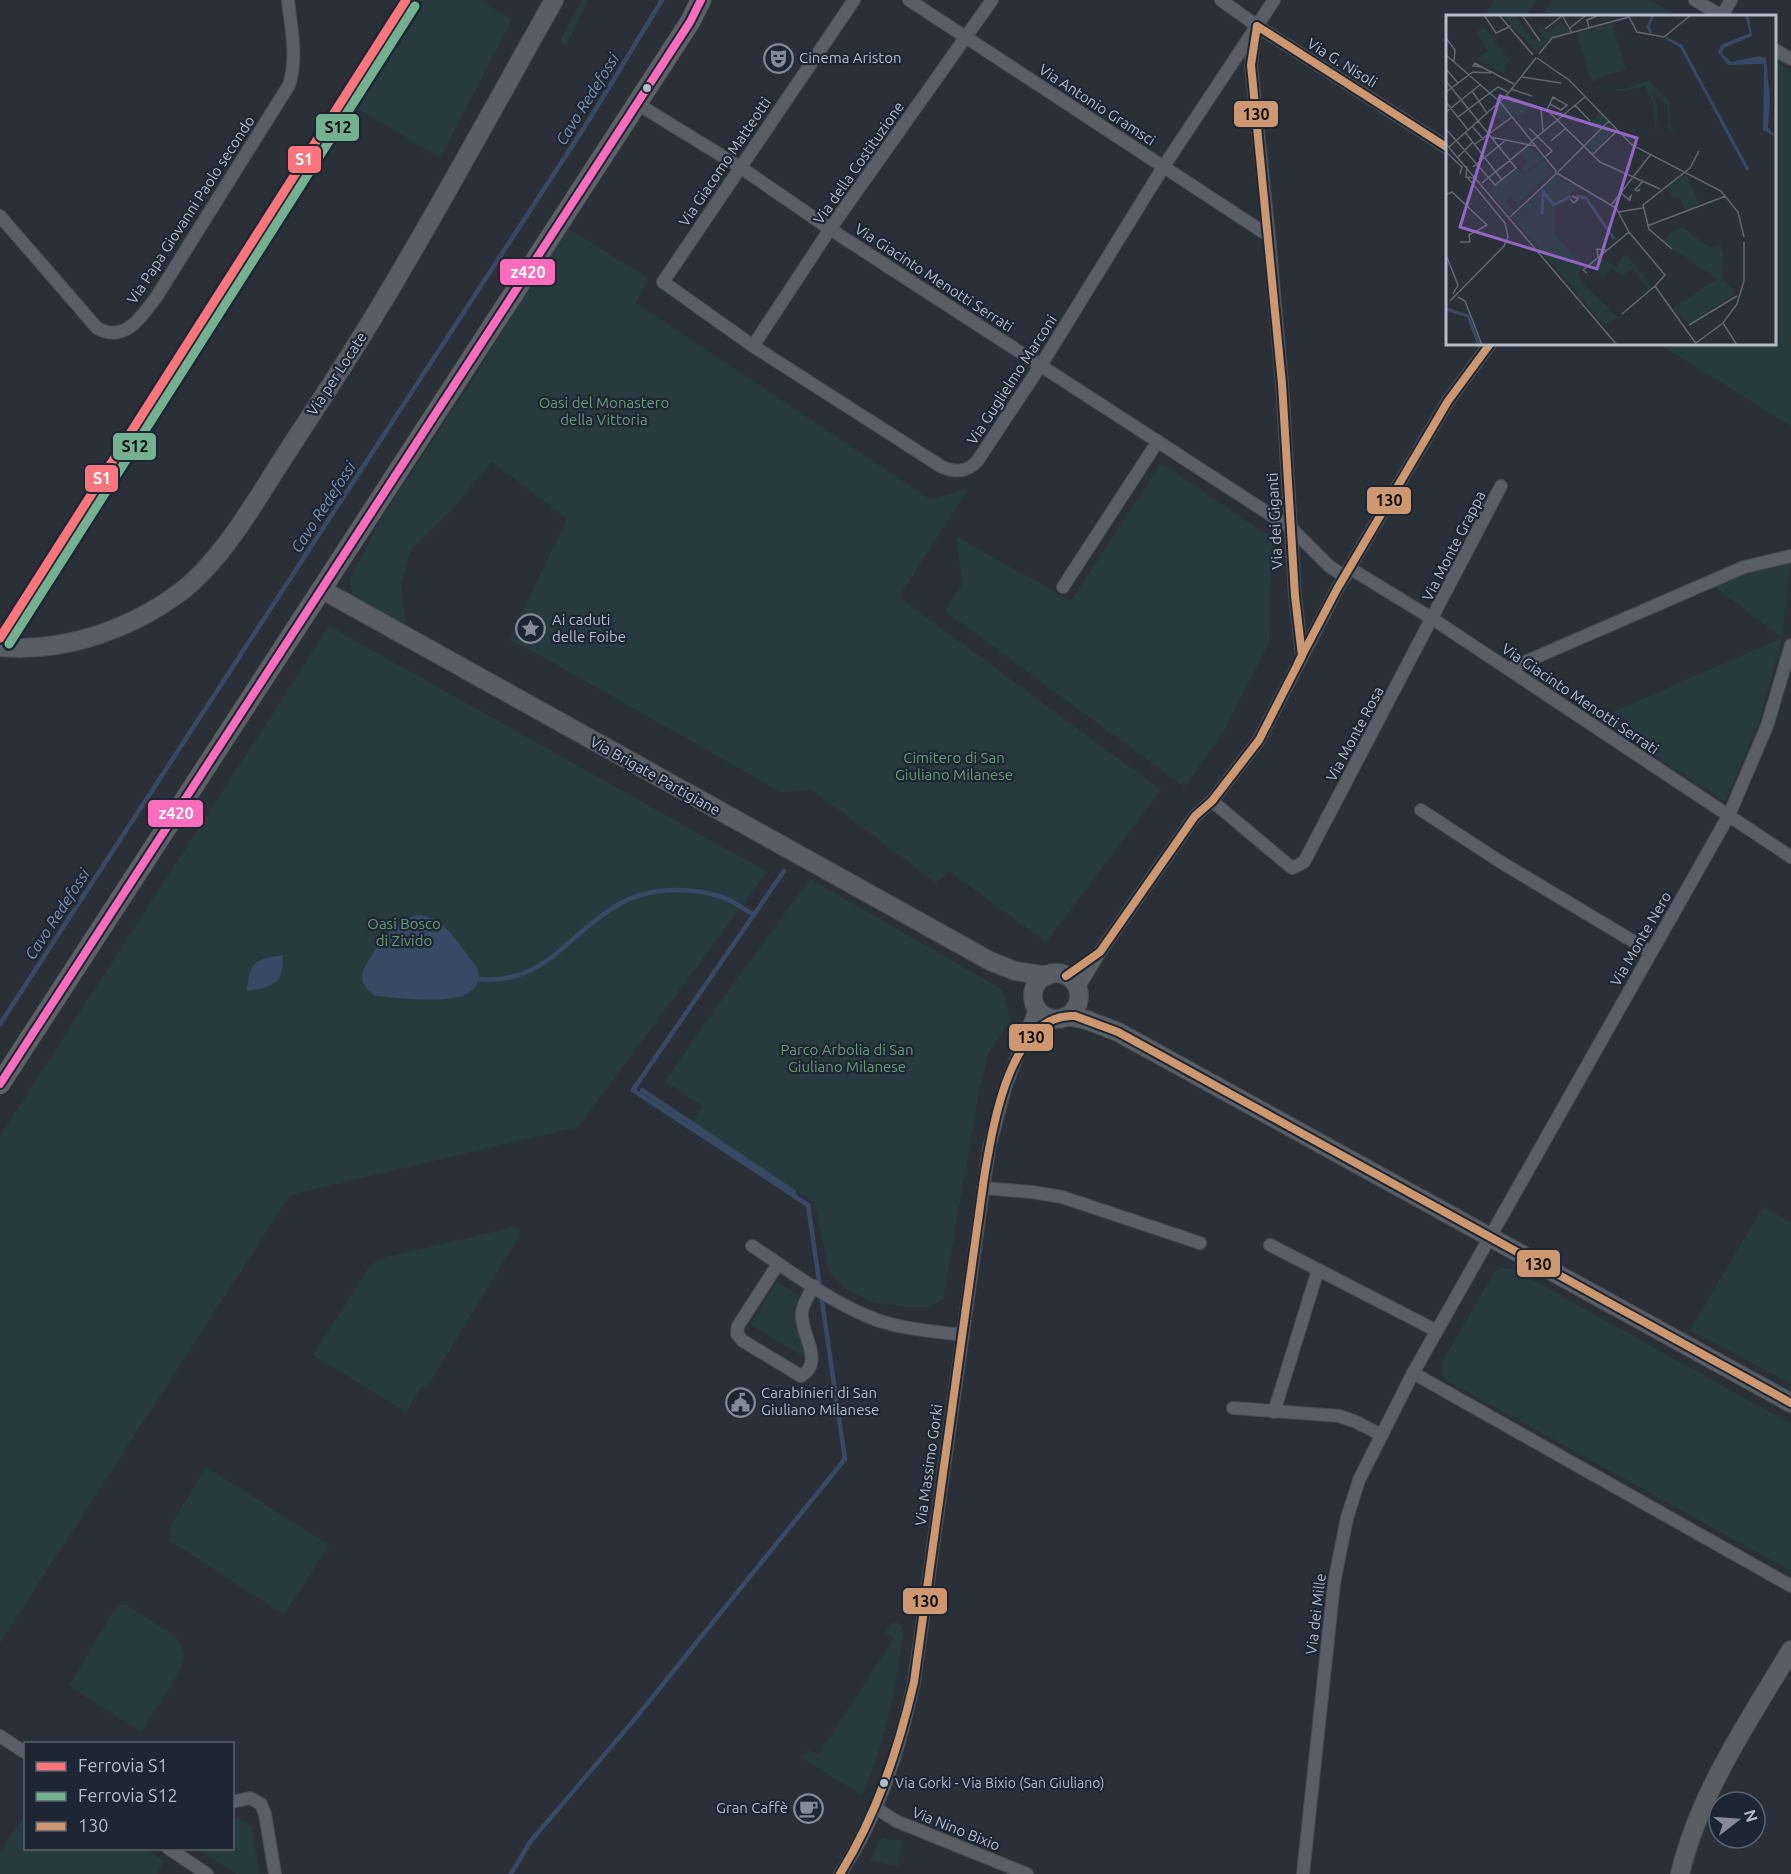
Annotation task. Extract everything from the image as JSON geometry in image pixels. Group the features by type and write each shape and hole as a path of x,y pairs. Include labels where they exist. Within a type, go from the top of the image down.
{"main road":[{"path":"677,40 685,18 688,0"},
{"path":"0,1084 695,14 701,0"}],"street":[{"name":"Via Papa Giovanni Paolo secondo","path":"0,216 97,328 114,334 139,320 157,296 289,85 294,70 294,58 288,0"},
{"name":"Via per Locate","path":"0,647 29,648 63,644 122,626 151,612 180,593 203,571 224,545 378,311 554,0"},
{"name":"Via Giacomo Matteotti","path":"663,282 854,0"},
{"name":"Via Antonio Gramsci","path":"909,0 1269,236"},
{"name":"Via della Costituzione","path":"753,346 831,229 992,0"},
{"name":"Via G. Nisoli","path":"1221,0 1257,27 1446,147"},
{"name":"Via Guglielmo Marconi","path":"663,282 753,346 942,467 958,471 968,468 978,460 1041,365 1164,166 1274,0"},
{"path":"1695,0 1720,15"},
{"path":"1723,15 1731,0"},
{"name":"Via dei Giganti","path":"1257,27 1252,45 1251,65 1282,384 1295,596 1302,656"},
{"path":"1776,50 1791,59"},
{"name":"Via Giacinto Menotti Serrati","path":"636,103 740,167 831,229 1291,528 1329,566"},
{"path":"1061,1018 1077,1004 1078,993 1100,952 1195,816 1212,801 1259,740 1348,573 1448,401 1489,345"},
{"path":"1063,587 1158,441"},
{"name":"Via Monte Grappa","path":"1433,619 1501,486"},
{"name":"Via Giacinto Menotti Serrati","path":"1293,555 1300,558 1312,558 1348,573 1433,619 1791,857"},
{"path":"1509,669 1744,567 1791,556"},
{"name":"Via Brigate Partigiane","path":"321,589 990,961 1016,971 1047,976"},
{"name":"Via Monte Rosa","path":"1212,801 1292,868 1304,862 1433,619"},
{"name":"Via Monte Nero","path":"1490,1236 1729,815 1767,726 1791,645"},
{"path":"1421,810 1499,861 1651,952"},
{"path":"1066,976 1085,965 1100,952"},
{"name":"Via Brigate Partigiane","path":"990,961 1035,1001"},
{"path":"1118,1032 1093,1011 1078,993 1072,980 1066,976 1058,974 1047,976 1036,984 1035,1001 1047,1017 1087,1020 1118,1032 1791,1403"},
{"name":"Via Massimo Gorki","path":"840,1874 859,1844 876,1808 900,1738 914,1683 983,1188 996,1120 1035,1001"},
{"name":"Via Massimo Gorki","path":"1019,1052 1038,1030 1061,1018"},
{"path":"983,1188 1062,1197 1200,1243"},
{"name":"Via dei Mille","path":"1303,1874 1339,1555 1355,1491 1413,1373 1490,1236"},
{"path":"1270,1245 1437,1331"},
{"path":"752,1246 836,1300 867,1316 884,1322 963,1335"},
{"path":"778,1263 738,1326 737,1334 742,1341 801,1376 807,1372 812,1360 811,1349 801,1318 814,1286"},
{"path":"1274,1412 1318,1270"},
{"path":"1413,1373 1791,1586"},
{"path":"1233,1408 1339,1416 1382,1435"},
{"path":"1680,1874 1704,1800 1732,1748 1791,1650"},
{"path":"0,1736 24,1752"},
{"path":"234,1802 250,1798 261,1804 265,1814 275,1874"},
{"name":"Via Nino Bixio","path":"876,1808 896,1821 1027,1874"},
{"path":"171,1850 207,1874"}],"green space":[{"path":"418,0 481,0 512,20 440,158 352,105"},
{"path":"582,0 588,0 566,45 560,41"},
{"path":"1494,0 1537,0 1527,15 1489,15 1486,13"},
{"path":"1553,0 1649,0 1678,15 1543,15"},
{"path":"1776,62 1791,71 1791,426 1661,345 1776,345"},
{"path":"566,227 648,278 636,303 930,499 968,489 899,597 1161,790 1046,942 949,871 937,883 813,790 781,792 509,640 567,519 492,462 447,515 411,550 401,585 406,624 353,602 350,578 384,514 470,384"},
{"path":"1161,463 1272,538 1269,642 1223,733 1184,787 945,611 962,585 957,537 1071,601"},
{"path":"1791,556 1782,638 1709,582"},
{"name":"Oasi Bosco di Zivido","path":"329,626 767,872 578,1127 290,1195 0,1643 0,1136"},
{"path":"1782,638 1758,725 1725,802 1599,718"},
{"name":"Parco Arbolia di San Giuliano Milanese","path":"810,879 1003,990 1010,1020 988,1054 980,1087 943,1300 928,1307 875,1303 848,1291 829,1272 815,1203 692,1122 702,1106 665,1081"},
{"path":"1763,1207 1791,1222 1791,1384 1690,1330"},
{"path":"513,1227 520,1230 519,1236 426,1389 422,1386 406,1412 313,1355 371,1264 383,1258"},
{"path":"1502,1268 1513,1269 1791,1424 1791,1571 1448,1381 1443,1375 1441,1364 1495,1271"},
{"path":"777,1281 802,1298 807,1359 750,1324"},
{"path":"206,1467 329,1545 284,1615 171,1541 170,1527"},
{"path":"126,1605 174,1635 182,1647 184,1656 180,1671 141,1732 69,1686 116,1607"},
{"path":"899,1623 904,1632 897,1674 889,1715 862,1795 802,1758 809,1749 818,1755 894,1639 885,1632 890,1624"},
{"path":"24,1816 24,1850 146,1850 164,1861 157,1874 0,1874 0,1853"},
{"path":"238,1818 252,1827 259,1874 236,1874 200,1850 234,1850 234,1820"},
{"path":"883,1838 902,1841 898,1866 870,1861 879,1841"}],"water":[{"path":"417,915 427,916 444,927 477,967 478,982 471,992 458,997 422,1000 375,996 368,990 362,974 374,952 392,929"},
{"path":"283,955 282,970 278,980 269,986 247,991 250,973 255,963"}],"waterway":[{"name":"Cavo Redefossi","path":"0,1024 589,120 662,0"},
{"path":"511,1874 530,1842 634,1720 845,1459 808,1205 633,1090 784,871"},
{"path":"475,979 499,979 519,975 537,967 616,906 654,892 682,890 709,893 726,899 754,915"},
{"path":"642,1090 794,1192"}],"rail line":[{"name":"S1","path":"0,638 406,0"},
{"name":"S12","path":"9,644 415,6"}],"transit line":[{"name":"z420","path":"0,1084 690,22 701,0"},
{"name":"130","path":"1066,976 1100,952 1195,816 1212,801 1259,740 1302,656 1295,596 1282,384 1251,65 1257,26 1446,147"},
{"name":"130","path":"1298,663 1337,589 1448,401 1489,345"},
{"name":"130","path":"840,1874 865,1828 885,1781 914,1682 992,1132 1008,1078 1019,1053 1034,1033 1052,1020 1075,1016 1118,1032 1791,1403"}],"place":[{"name":"Cinema Ariston","path":"778,58"},
{"name":"Ai caduti delle Foibe","path":"531,629"},
{"name":"Carabinieri di San Giuliano Milanese","path":"740,1402"},
{"name":"Via Gorki - Via Bixio (San Giuliano)","path":"884,1783"},
{"name":"Gran Caffè","path":"809,1808"}],"park label":[{"name":"Oasi del Monastero della Vittoria","path":"604,412"},
{"name":"Cimitero di San Giuliano Milanese","path":"954,766"}]}
